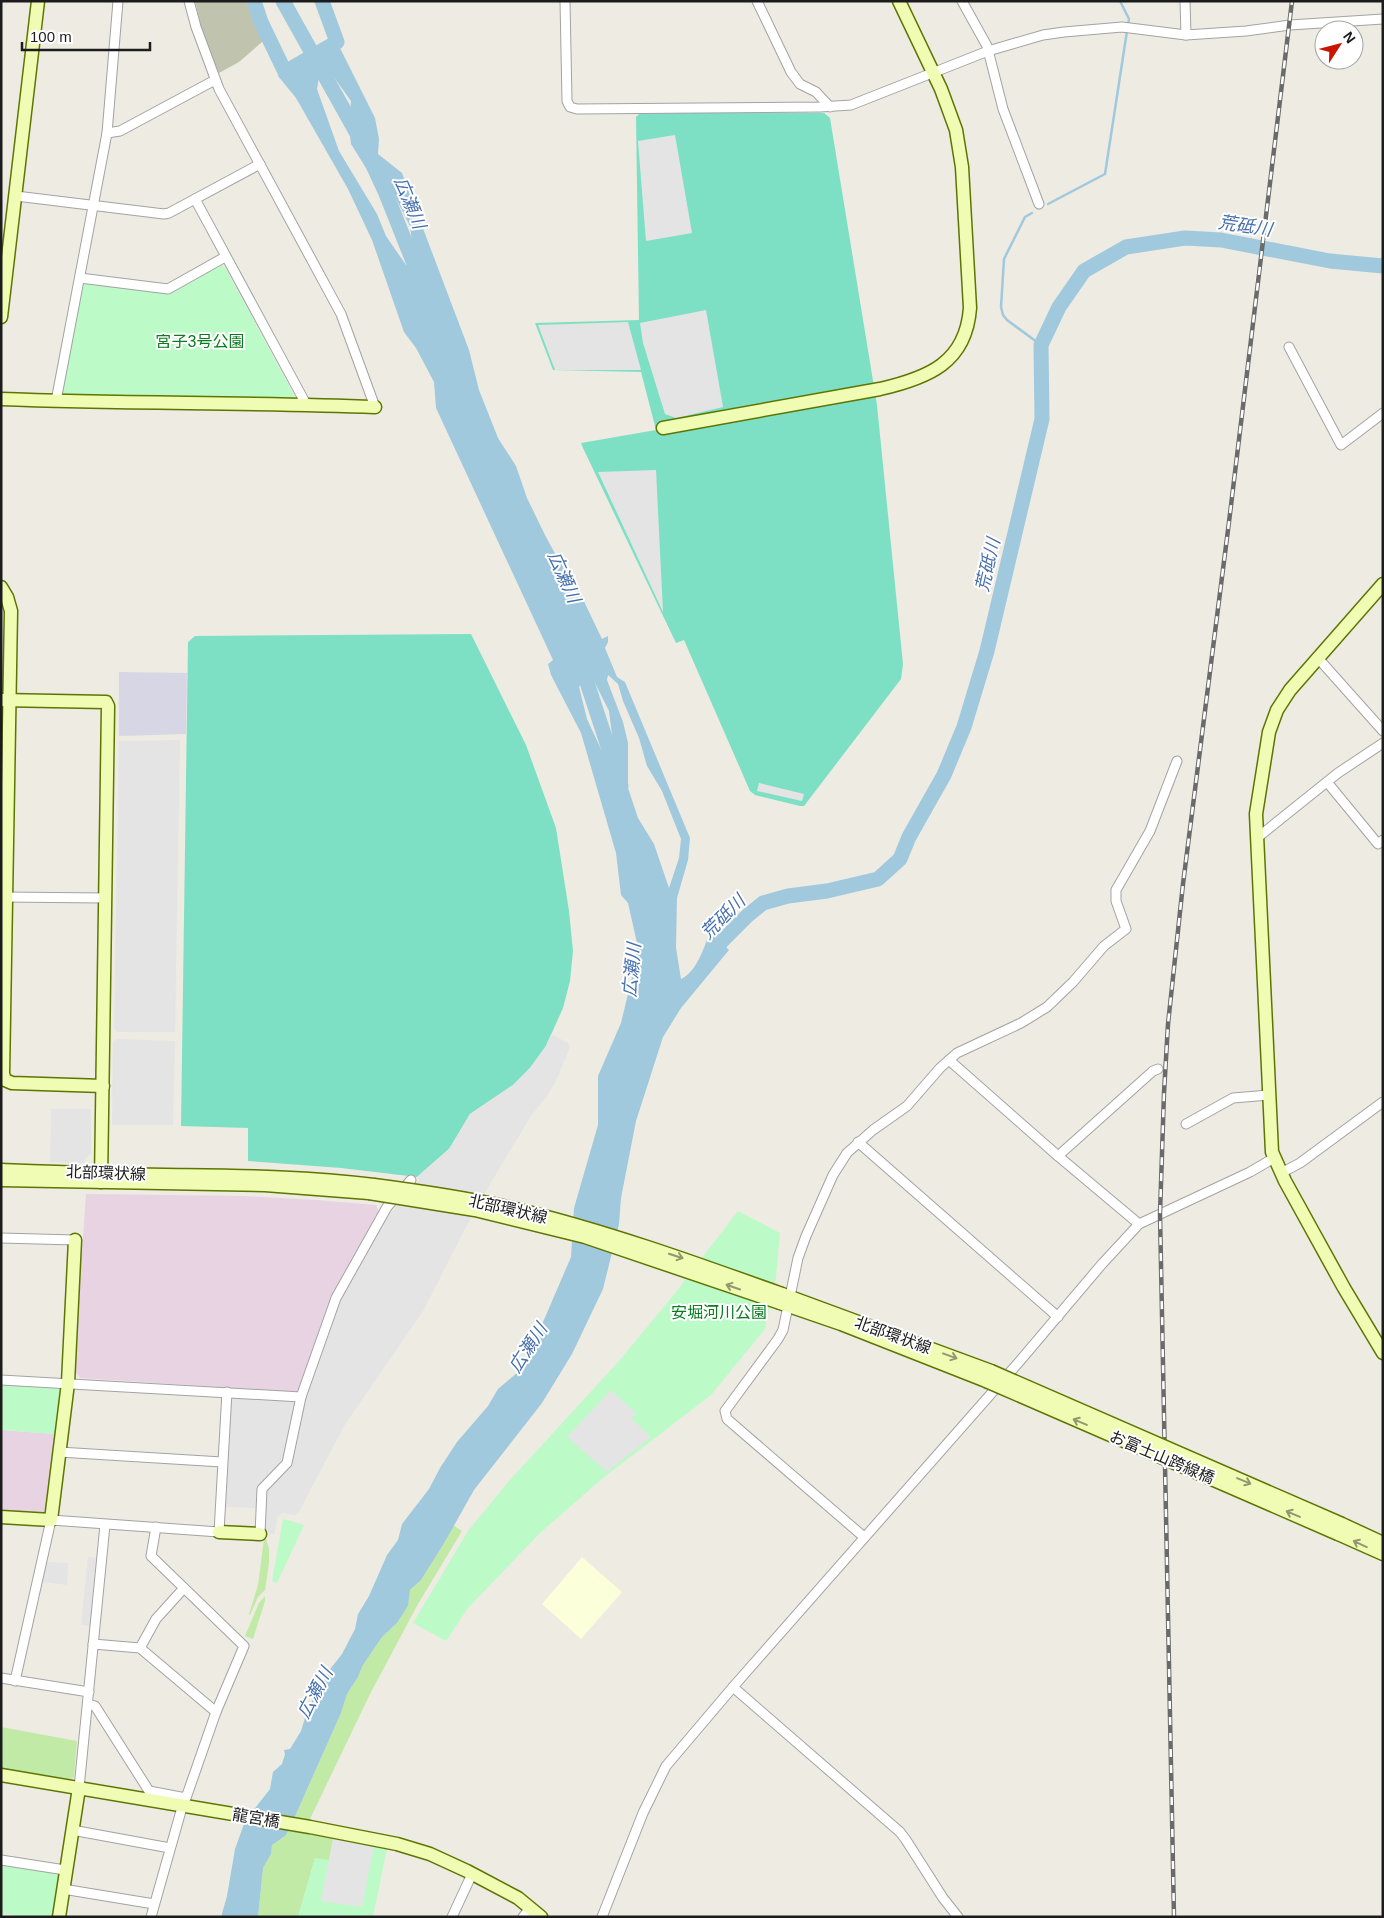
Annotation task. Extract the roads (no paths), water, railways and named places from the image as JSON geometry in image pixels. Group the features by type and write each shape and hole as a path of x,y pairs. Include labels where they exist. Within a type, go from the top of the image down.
{"street":[{"path":"1,317 38,1"},
{"path":"56,401 107,133 118,1"},
{"path":"1,399 375,406 341,314 215,80 189,1"},
{"path":"565,1 567,102 573,108 830,107 850,105 988,52 1043,35 1111,26 1186,34 1246,31 1290,25 1383,20"},
{"path":"758,1 791,72 800,84 816,92 830,107"},
{"path":"663,428 907,383 931,373 955,352 965,333 970,308 962,167 952,117 899,1"},
{"path":"962,1 987,46 1003,109 1039,204"},
{"path":"1185,1 1186,34"},
{"path":"107,133 120,131 215,80"},
{"path":"16,196 164,214 260,164"},
{"path":"195,199 306,404"},
{"path":"80,278 168,289 225,257"},
{"path":"1288,347 1341,446 1383,413"},
{"path":"1383,584 1317,657 1290,690 1277,710 1269,732 1256,814 1271,1146 1281,1173 1348,1296 1383,1353"},
{"path":"1,586 11,611 6,700 4,1077 8,1082 12,1083 103,1086"},
{"path":"1317,657 1383,731"},
{"path":"6,700 106,702 108,706 101,1178"},
{"path":"1257,838 1327,782 1383,742"},
{"path":"864,1537 725,1416 725,1411 783,1330 785,1300 798,1258 817,1208 841,1162 858,1142 907,1106 949,1060 968,1047 1021,1023 1048,1007 1073,982 1104,946 1126,929 1116,901 1116,890 1150,831 1177,761"},
{"path":"1327,782 1378,844 1383,840"},
{"path":"4,897 106,898"},
{"path":"949,1060 1139,1224"},
{"path":"1058,1156 1153,1071 1158,1069"},
{"path":"1186,1124 1233,1098 1269,1095"},
{"path":"1281,1173 1300,1163 1383,1102"},
{"path":"858,1142 1058,1317"},
{"path":"602,1917 643,1813 659,1778 675,1756 733,1687 1139,1224 1250,1172 1274,1158"},
{"name":"北部環状線","path":"1,1170 101,1178 372,1189 475,1210 585,1236 785,1300 988,1376"},
{"name":"北部環状線","path":"1,1180 101,1178"},
{"path":"1,1517 260,1534 262,1489 287,1463 301,1397 336,1298 388,1207 412,1180"},
{"path":"1,1238 75,1240 68,1383 51,1520 15,1681"},
{"name":"お富士山跨線橋","path":"988,1376 1340,1529"},
{"path":"1,1380 301,1397"},
{"path":"219,1532 227,1392"},
{"path":"60,1452 222,1462"},
{"path":"59,1917 79,1788 105,1525"},
{"path":"88,1704 94,1706 149,1791 186,1798 216,1712 244,1646 152,1556 156,1528"},
{"path":"1340,1529 1383,1543"},
{"path":"1340,1529 1383,1554"},
{"path":"140,1648 156,1619 184,1588"},
{"path":"93,1644 140,1648 216,1712"},
{"path":"1,1678 89,1692"},
{"path":"733,1687 900,1832 943,1898 958,1917"},
{"name":"龍宮橋","path":"1,1775 201,1808 397,1844 430,1854 472,1874 518,1898 527,1912 542,1917"},
{"path":"151,1917 181,1811"},
{"path":"72,1830 170,1848"},
{"path":"1,1860 65,1870"},
{"path":"452,1917 472,1874"},
{"path":"63,1889 154,1904"}],"water":[{"path":"337,42 375,118 379,139 378,154 402,173 469,350 479,390 498,438 516,466 527,498 545,535 579,591 602,639 608,636 605,648 617,677 625,682 690,838 688,860 677,898 676,948 681,979 687,976 696,965 710,932 729,950 681,1008 663,1037 636,1121 621,1198 619,1224 603,1289 572,1354 542,1403 474,1490 421,1580 410,1590 408,1606 397,1623 382,1637 363,1665 347,1694 341,1713 289,1830 285,1836 272,1845 271,1854 263,1868 258,1917 221,1917 227,1896 235,1849 245,1821 270,1789 273,1772 282,1764 285,1754 284,1750 290,1749 301,1731 308,1708 331,1668 342,1654 355,1629 358,1614 369,1596 387,1555 398,1540 402,1524 429,1489 457,1442 488,1406 498,1389 518,1372 534,1343 571,1257 574,1208 598,1125 598,1076 621,1023 633,973 637,943 628,903 621,895 616,853 581,733 551,675 548,664 553,660 436,408 434,382 416,348 404,332 372,240 348,189 296,98 278,76","holes":["333,76 351,101 349,128 351,144 366,168 392,191 410,226 415,266 406,265 386,236 377,214 339,151 317,89 319,77","591,675 609,711 616,766 612,773 587,719 579,687 585,677","608,675 618,684 623,701 639,738 647,766 662,791 681,839 679,858 669,888 654,844 638,818 628,788 628,743 623,722 607,680"]}],"waterway":[{"path":"254,1 261,22 285,72 337,42 322,1"},
{"name":"広瀬川","path":"283,1 359,137"},
{"path":"1120,1 1129,19 1128,25"},
{"path":"1048,204 1105,174 1127,31"},
{"name":"広瀬川","path":"372,163 422,284"},
{"path":"1032,213 1025,217 1004,259 1001,307 1003,315 1007,320 1041,345"},
{"name":"荒砥川","path":"710,960 721,942 763,903 788,896 827,891 878,879 900,859 909,837 944,775 964,727 987,651 1042,419 1041,345 1059,307 1084,271 1126,247 1185,238 1221,240 1330,261 1383,266"},
{"name":"広瀬川","path":"579,658 621,786"}],"railway":[{"path":"1174,1917 1160,1214 1168,1024 1183,884 1292,1"}],"park label":[{"name":"宮子3号公園","path":"200,341"},
{"name":"安堀河川公園","path":"719,1312"}]}
